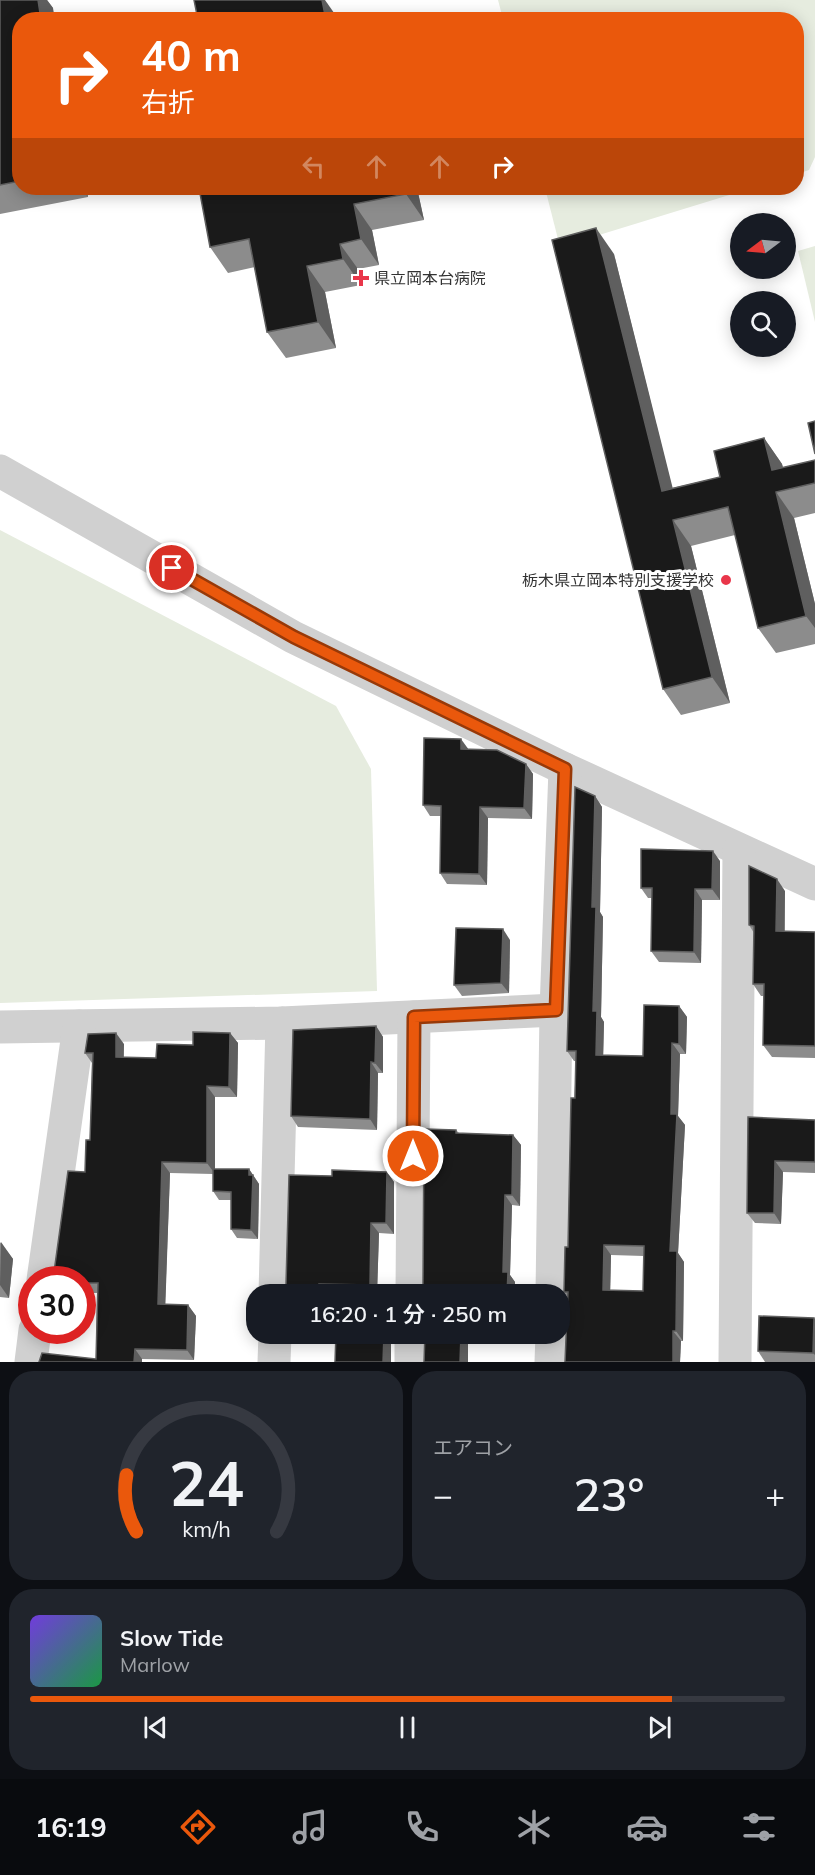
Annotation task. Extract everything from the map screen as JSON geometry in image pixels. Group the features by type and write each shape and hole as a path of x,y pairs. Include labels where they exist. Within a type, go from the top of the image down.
{"street":[{"path":"0,471 294,637 565,769 815,884"},
{"path":"552,1284 556,1010 565,769"},
{"path":"735,1362 739,850"},
{"path":"0,1028 282,1023 556,1010"},
{"path":"412,1284 414,1017"},
{"path":"275,1284 282,1023"},
{"path":"45,1266 79,1026"},
{"path":"31,1362 33,1344"},
{"path":"274,1344 274,1362"},
{"path":"411,1344 411,1362"},
{"path":"551,1362 552,1344"}],"shaded area":[{"path":"498,0 815,0 815,157 809,170 804,172 804,12 501,12"},
{"path":"547,195 729,195 560,247"},
{"path":"815,246 815,322 798,251"},
{"path":"0,530 336,706 371,769 377,991 0,1003"}],"building":[{"path":"0,0 38,0 40,12 12,12 12,183 0,185"},
{"path":"194,0 322,0 324,12 196,12"},
{"path":"200,195 401,195 354,204 361,239 340,244 343,259 307,266 318,322 267,332 249,239 210,247"},
{"path":"596,228 662,491 720,477 714,451 764,438 772,470 815,460 815,483 776,492 806,616 758,628 728,507 673,520 712,677 663,689 552,240"},
{"path":"815,421 815,454 808,423"},
{"path":"424,738 461,739 461,749 497,750 526,764 524,808 480,807 479,874 440,873 441,806 423,805"},
{"path":"575,787 595,796 592,907 596,907 593,1011 597,1011 596,1055 643,1056 644,1005 679,1006 679,1044 672,1043 671,1114 677,1114 670,1251 677,1251 676,1331 673,1331 673,1362 565,1362 566,1344 570,1344 570,1284 564,1284 565,1247 568,1247 571,1098 575,1098 576,1051 567,1051","holes":["604,1245 644,1246 643,1291 603,1290"]},
{"path":"641,849 713,851 712,889 695,889 694,952 651,951 652,888 641,888"},
{"path":"749,866 777,879 776,931 815,932 815,1046 763,1045 764,984 753,984 754,926 749,925"},
{"path":"456,928 503,929 501,983 454,985"},
{"path":"376,1026 375,1063 371,1062 370,1119 291,1116 293,1030"},
{"path":"193,1032 230,1033 229,1087 207,1086 207,1163 162,1162 158,1304 188,1305 187,1350 135,1349 134,1362 39,1362 42,1353 96,1359 98,1283 96,1283 96,1266 55,1266 68,1171 85,1172 86,1140 90,1140 93,1053 85,1053 88,1034 116,1033 116,1057 156,1058 157,1044 193,1045"},
{"path":"748,1117 815,1120 815,1162 775,1161 774,1213 747,1213"},
{"path":"424,1129 456,1130 456,1133 513,1135 512,1195 505,1195 503,1272 508,1272 507,1284 423,1284"},
{"path":"213,1169 249,1169 249,1175 253,1175 251,1230 231,1229 231,1192 213,1191"},
{"path":"332,1170 387,1172 386,1223 371,1223 370,1284 286,1284 289,1175 332,1176"},
{"path":"759,1316 814,1318 813,1353 758,1351"},
{"path":"336,1344 384,1344 383,1362 335,1362"},
{"path":"425,1344 461,1344 460,1362 424,1362"}],"place":[{"name":"県立岡本台病院","path":"361,278"},
{"name":"栃木県立岡本特別支援学校","path":"726,580"}],"route":[{"path":"172,568 294,637 565,769 556,1010 414,1017 413,1156"}]}
